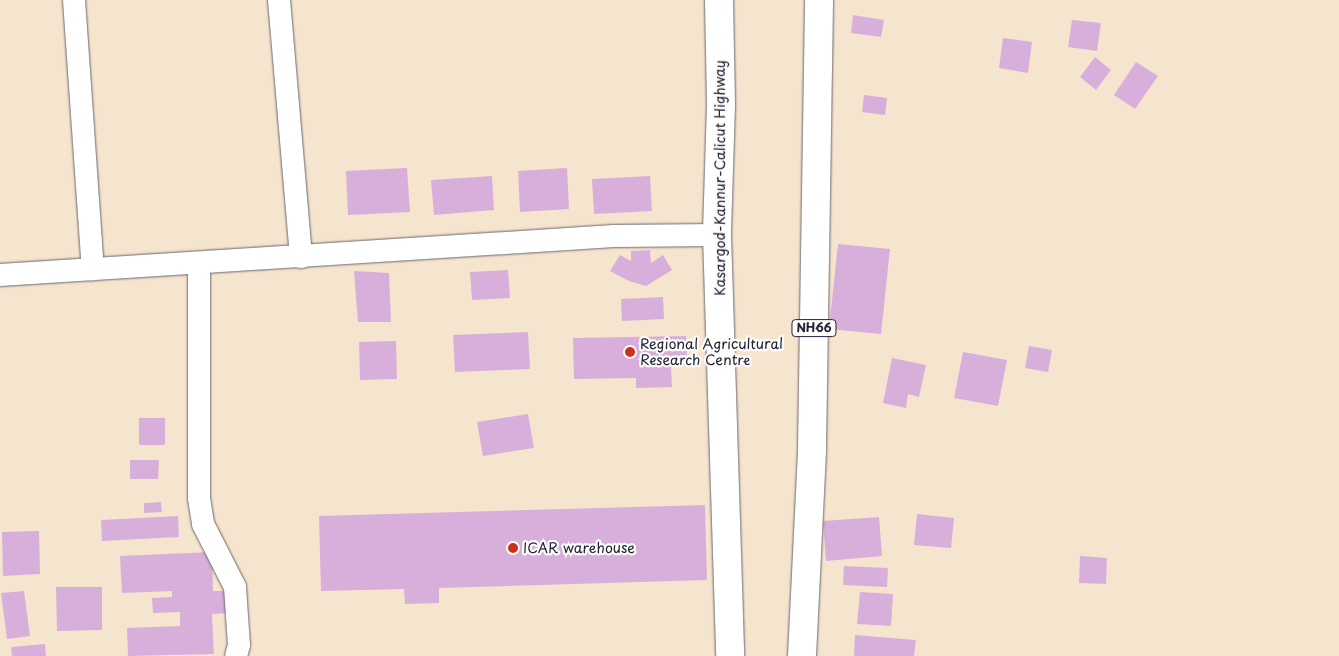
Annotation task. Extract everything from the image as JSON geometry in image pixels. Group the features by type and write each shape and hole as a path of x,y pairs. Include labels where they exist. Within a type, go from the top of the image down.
{"highway":[{"name":"Kasargod-Kannur-Calicut Highway","path":"719,0 721,105 717,235 730,656"},
{"name":"NH66","path":"802,656 812,449 819,0"}],"street":[{"path":"74,0 93,269"},
{"path":"279,0 301,257"},
{"path":"0,275 614,236 717,235"},
{"path":"199,263 199,498 203,524 235,587 239,645 236,656"}],"building":[{"path":"853,15 884,20 881,37 851,33"},
{"path":"1072,20 1101,23 1097,51 1068,47"},
{"path":"1003,38 1032,42 1028,73 999,68"},
{"path":"1095,57 1111,70 1096,90 1080,77"},
{"path":"1136,62 1158,76 1135,109 1114,95"},
{"path":"864,95 887,98 885,115 862,112"},
{"path":"407,168 410,212 348,215 346,171"},
{"path":"567,168 569,209 520,212 518,171"},
{"path":"492,176 494,210 434,215 431,180"},
{"path":"650,176 652,211 594,214 592,179"},
{"path":"838,244 890,249 881,334 829,329"},
{"path":"650,250 651,263 663,255 672,270 646,286 629,281 610,271 620,255 631,261 631,251"},
{"path":"508,270 510,298 472,300 470,272"},
{"path":"354,271 389,273 391,322 358,322"},
{"path":"663,297 664,319 622,321 621,299"},
{"path":"528,332 530,369 455,372 453,335"},
{"name":"Regional Agricultural Research Centre","path":"686,336 687,365 671,366 672,387 636,388 636,378 574,379 573,338"},
{"path":"396,341 397,379 360,380 359,342"},
{"path":"1029,346 1052,350 1048,372 1025,368"},
{"path":"963,352 1007,360 998,406 954,398"},
{"path":"892,358 926,365 919,397 908,394 906,408 883,403"},
{"path":"528,414 534,448 483,456 477,422"},
{"path":"139,418 165,418 165,445 139,445"},
{"path":"130,460 159,460 158,479 130,479"},
{"path":"161,502 162,512 144,513 144,503"},
{"name":"ICAR warehouse","path":"705,505 707,580 439,588 439,603 405,604 404,589 321,591 319,516"},
{"path":"917,514 954,518 951,548 914,545"},
{"path":"178,516 179,537 102,541 101,520"},
{"path":"879,517 882,556 826,561 823,521"},
{"path":"39,531 40,574 3,576 2,532"},
{"path":"212,552 213,591 227,591 228,613 212,614 214,654 128,656 127,628 180,626 180,612 153,613 152,598 172,597 172,591 122,593 120,556"},
{"path":"1080,556 1107,558 1106,584 1079,583"},
{"path":"844,566 888,568 887,587 843,585"},
{"path":"56,587 102,587 102,630 57,631"},
{"path":"24,591 30,636 7,639 1,593"},
{"path":"860,592 893,594 891,626 857,624"},
{"path":"855,635 916,640 914,656 854,656"},
{"path":"45,644 46,656 12,656 11,647"}],"place":[{"name":"Regional Agricultural Research Centre","path":"630,352"},
{"name":"ICAR warehouse","path":"513,548"}]}
